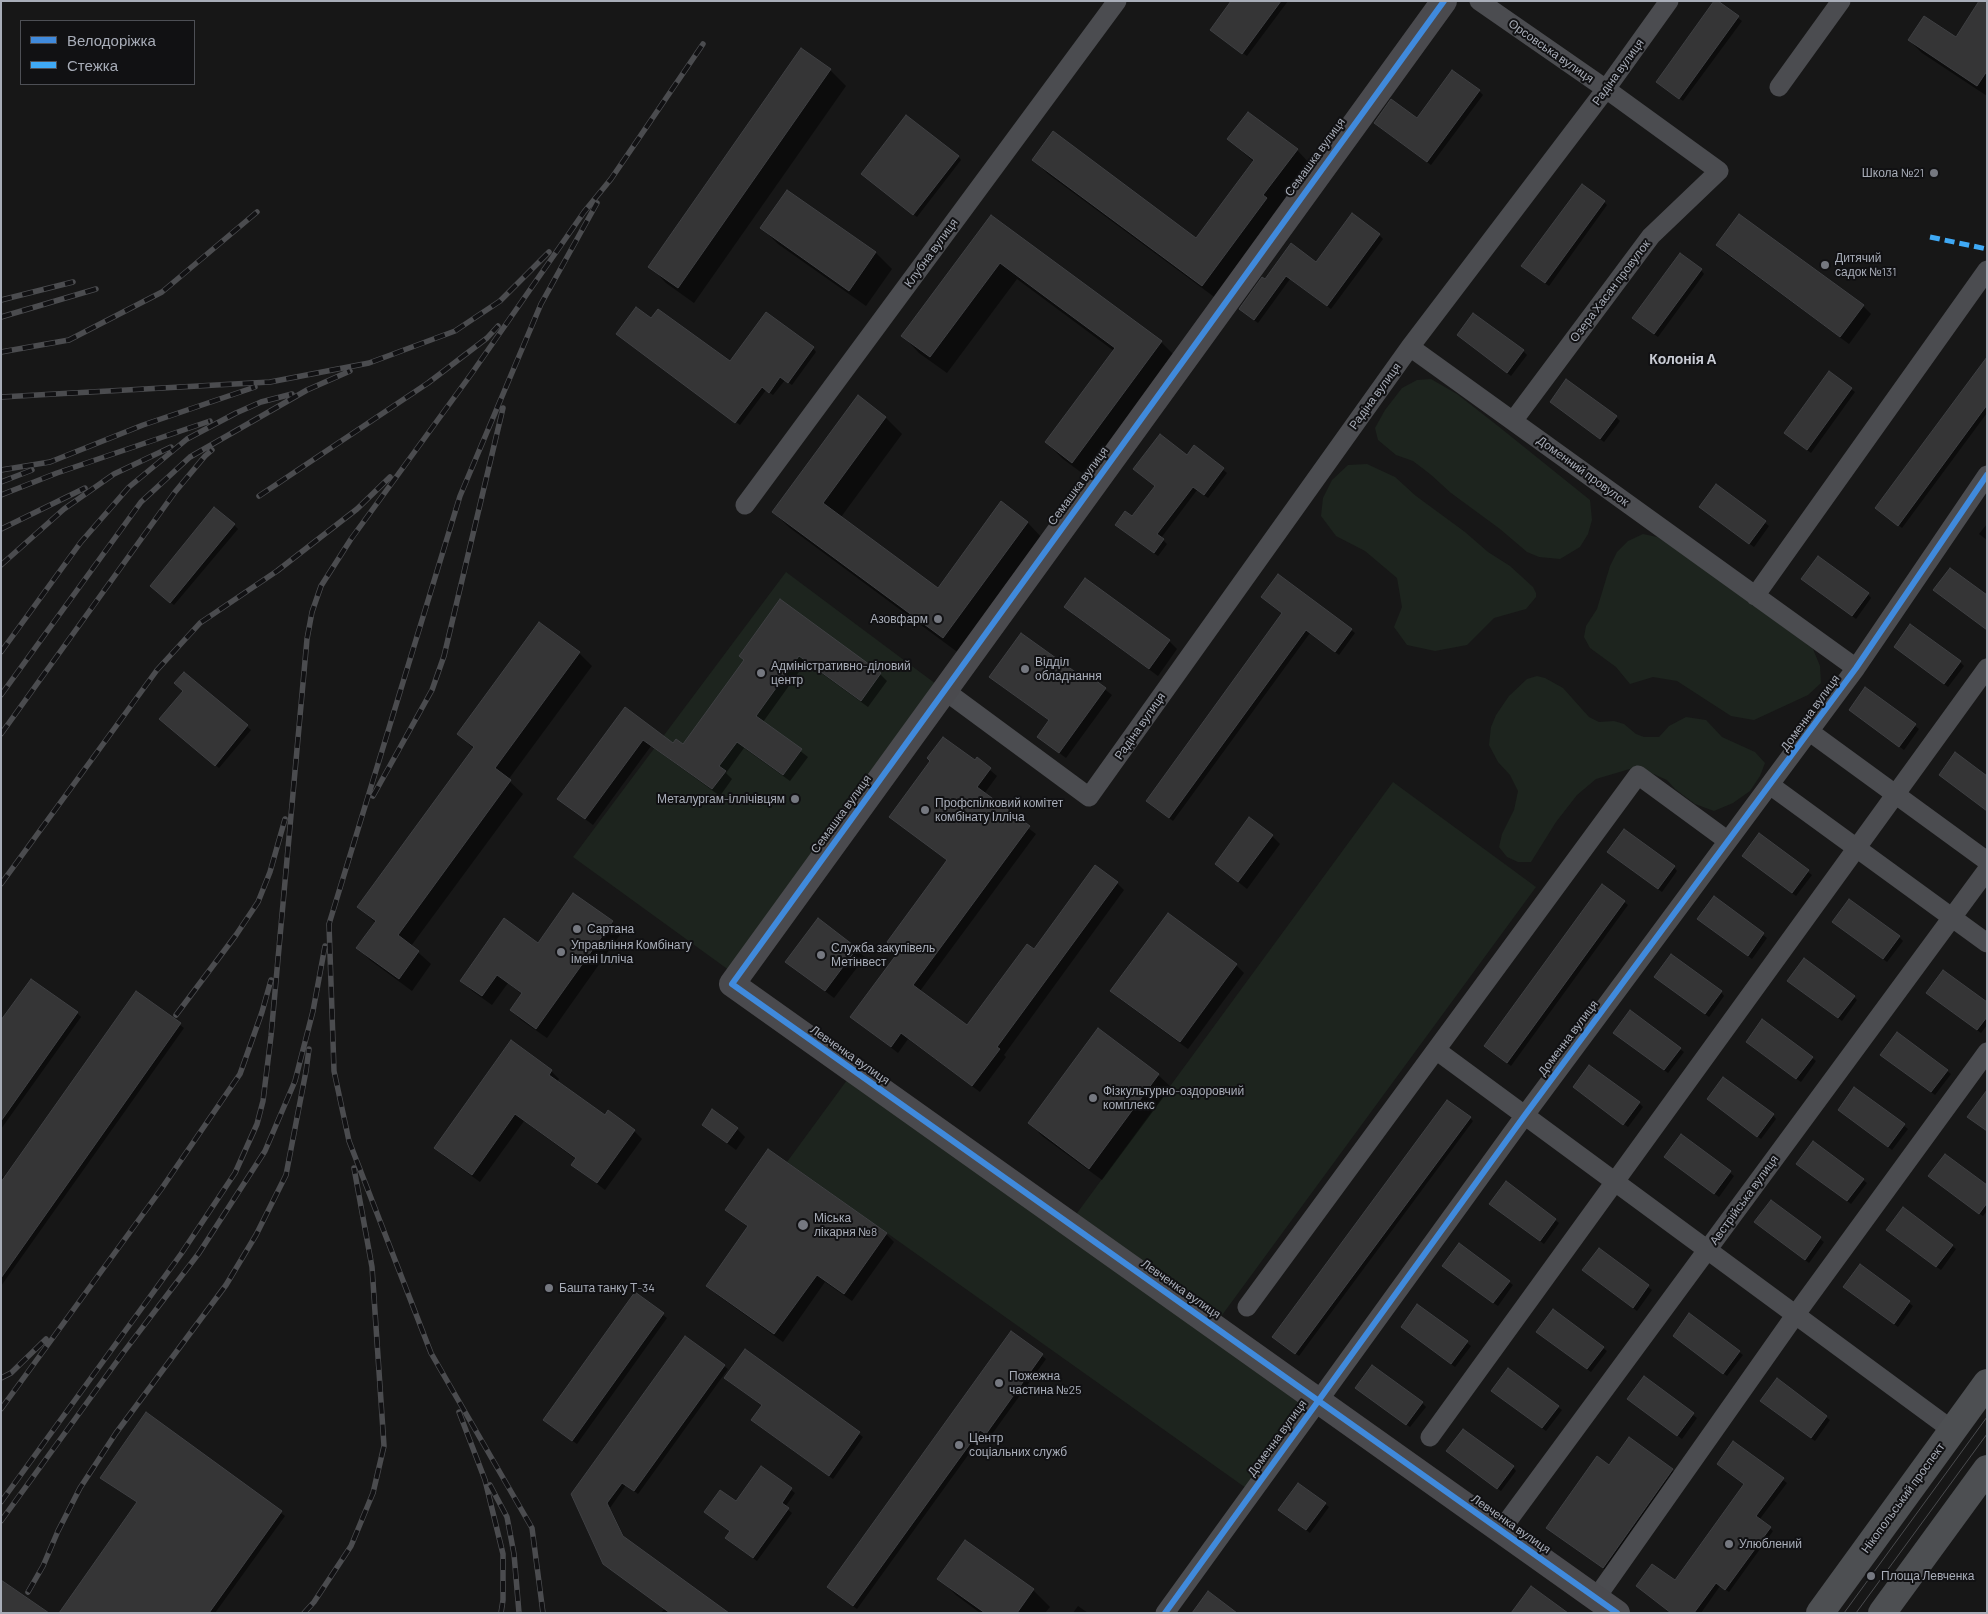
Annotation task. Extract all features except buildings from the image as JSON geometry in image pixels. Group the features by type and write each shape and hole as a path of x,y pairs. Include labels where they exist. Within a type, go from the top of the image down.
{"main road":[{"name":"Нікопольський проспект","path":"1820,1613 1987,1383"},
{"path":"1882,1613 1987,1469"}],"street":[{"name":"Клубна вулиця","path":"745,505 1116,1"},
{"name":"Семашка вулиця","path":"732,984 1444,1"},
{"name":"Орсовська вулиця","path":"1479,1 1606,89 1718,171"},
{"name":"Радіна вулиця","path":"944,690 1089,797 1410,346 1606,89 1669,1"},
{"path":"1779,87 1841,1"},
{"name":"Озера Хасан провулок","path":"1513,421 1651,236 1718,171"},
{"path":"1755,596 1987,270"},
{"name":"Доменний провулок","path":"1410,346 1856,668"},
{"name":"Доменна вулиця","path":"1165,1613 1525,1115 1810,732 1856,668 1987,475"},
{"path":"1430,1437 1987,668"},
{"path":"1810,732 1987,861"},
{"path":"1247,1307 1638,775 1728,841"},
{"path":"1770,785 1987,943"},
{"name":"Австрійська вулиця","path":"1500,1530 1987,870"},
{"name":"Левченка вулиця","path":"732,984 1606,1606"},
{"path":"1436,1050 1952,1430"},
{"path":"1606,1606 1796,1314 1987,1052"}],"shaded area":[{"path":"1431,379 1457,394 1590,500 1592,520 1588,534 1580,547 1560,559 1539,557 1527,552 1413,461 1396,455 1378,440 1375,428 1385,410 1402,388 1417,380"},
{"path":"1367,464 1395,477 1416,496 1465,532 1488,552 1510,566 1533,587 1536,593 1536,597 1526,609 1494,618 1467,645 1435,651 1407,645 1394,627 1402,607 1397,578 1365,551 1336,536 1321,516 1323,498 1332,480 1348,465"},
{"path":"1643,534 1657,537 1679,549 1813,649 1820,666 1821,683 1808,695 1754,720 1731,716 1677,681 1653,677 1630,684 1616,667 1590,648 1584,637 1586,626 1597,609 1610,566 1617,552 1628,541"},
{"path":"786,572 944,690 737,976 573,857"},
{"path":"1537,676 1545,678 1563,688 1589,717 1599,722 1614,721 1624,724 1636,734 1644,737 1659,737 1669,726 1686,717 1706,720 1722,737 1755,752 1765,763 1760,776 1750,791 1733,803 1714,811 1695,804 1675,789 1667,780 1649,772 1633,768 1596,779 1577,795 1556,822 1531,862 1518,862 1507,857 1499,847 1502,834 1514,810 1518,791 1510,775 1498,762 1489,745 1491,727 1496,715 1509,696 1527,679"},
{"path":"1393,782 1536,887 1217,1322 1072,1220"},
{"path":"850,1076 1308,1401 1246,1488 787,1162"}],"tram line":[{"path":"1844,1613 1987,1417"},
{"path":"1856,1613 1987,1434"}],"railway":[{"path":"1,1502 181,1254 235,1173 257,1124 263,1101 271,1036 307,639 312,612 321,586 351,539 472,373 584,212 611,179 703,44"},
{"path":"543,1613 532,1528 431,1353 349,1141 334,1071 329,924 460,496 541,304 597,203"},
{"path":"1,352 69,340 162,292 257,212"},
{"path":"1,397 270,382 369,363 455,331 500,301 549,252"},
{"path":"1,300 73,282"},
{"path":"1,317 96,289"},
{"path":"259,496 428,383 487,338 498,326"},
{"path":"1,695 141,502 190,457 307,390 350,371"},
{"path":"1,470 50,462 143,425 255,387"},
{"path":"1,652 81,542 129,487 187,439 261,402 292,394"},
{"path":"373,796 432,690 444,656 503,408"},
{"path":"1,495 57,473 210,421"},
{"path":"1,565 64,509 114,474 171,447"},
{"path":"1,734 175,492 212,450"},
{"path":"1,482 32,470"},
{"path":"1,884 157,670 200,623 277,571 357,509 390,477"},
{"path":"1,529 85,488"},
{"path":"176,1015 236,935 258,902 270,872 285,819"},
{"path":"1,1521 123,1353 199,1253 265,1151 295,1081 313,1011 325,946"},
{"path":"1,1409 162,1188 240,1074 271,980"},
{"path":"28,1592 43,1566 80,1488 116,1433 226,1285 256,1235 286,1175 309,1049"},
{"path":"304,1613 314,1602 351,1546 373,1493 384,1446 372,1267 354,1168"},
{"path":"1,1378 11,1373 46,1339"},
{"path":"459,1412 485,1480 503,1554 503,1600 501,1613"},
{"path":"490,1485 507,1517 514,1554 519,1613"}],"marked path":[{"path":"1930,237 1987,249"}],"cycle path":[{"path":"1444,1 732,984 1617,1613"},
{"path":"1165,1613 1525,1115 1856,668 1987,475"}],"place":[{"name":"Школа №21","path":"1934,173"},
{"name":"Дитячий садок №131","path":"1825,265"},
{"name":"Азовфарм","path":"938,619"},
{"name":"Відділ обладнання","path":"1025,669"},
{"name":"Адміністративно-діловий центр","path":"761,673"},
{"name":"Металургам-іллічівцям","path":"795,799"},
{"name":"Профспілковий комітет комбінату Ілліча","path":"925,810"},
{"name":"Сартана","path":"577,929"},
{"name":"Управління Комбінату імені Ілліча","path":"561,952"},
{"name":"Служба закупівель Метінвест","path":"821,955"},
{"name":"Фізкультурно-оздоровчий комплекс","path":"1093,1098"},
{"name":"Міська лікарня №8","path":"803,1225"},
{"name":"Башта танку Т-34","path":"549,1288"},
{"name":"Пожежна частина №25","path":"999,1383"},
{"name":"Центр соціальних служб","path":"959,1445"},
{"name":"Улюблений","path":"1729,1544"},
{"name":"Площа Левченка","path":"1871,1576"}],"district":[{"name":"Колонія А","path":"1683,359"}]}
